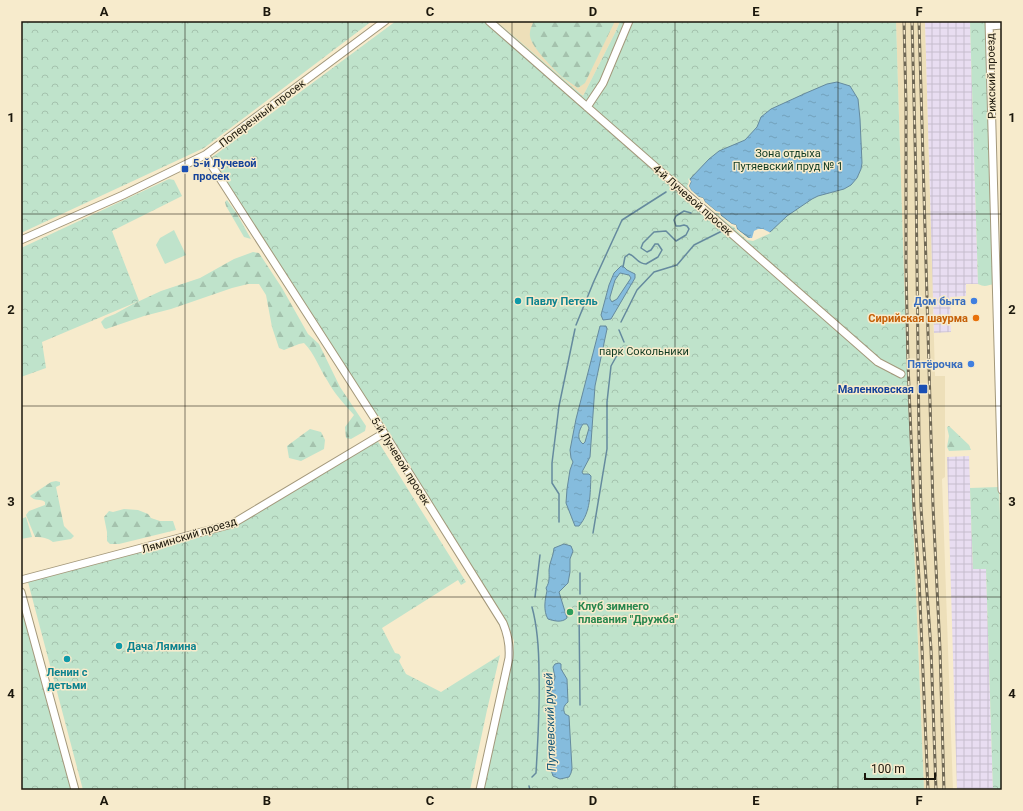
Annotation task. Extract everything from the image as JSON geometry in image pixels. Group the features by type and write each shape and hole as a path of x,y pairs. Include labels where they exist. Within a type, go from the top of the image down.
{"street":[{"name":"Поперечный просек","path":"21,240 123,195 206,155 385,21"},
{"name":"4-й Лучевой просек","path":"489,21 878,362 901,374"},
{"path":"587,107 603,83 629,21"},
{"path":"989,23 1002,25"},
{"name":"Рижский проезд","path":"989,23 1000,307 1002,490"},
{"name":"5-й Лучевой просек","path":"206,155 384,432 508,634 510,646 509,658 480,790"},
{"name":"Ляминский проезд","path":"21,580 232,524 384,432"},
{"path":"21,592 75,790"}],"shaded area":[{"path":"496,21 620,21 583,96"},
{"path":"896,21 925,21 935,376 945,376 945,477 942,479 953,790 924,790 907,372"},
{"path":"925,21 970,21 978,284 966,284 966,296 950,297 951,332 934,333"},
{"path":"969,456 973,569 986,568 993,790 957,790 947,457"}],"green space":[{"path":"21,21 372,21 204,148 21,233"},
{"name":"парк Сокольники","path":"396,21 496,21 583,96 620,21 896,21 907,372 924,790 483,790 513,652 514,641 510,630 211,158"},
{"path":"534,21 615,21 585,83 578,88 562,77 543,58 534,46 531,41 530,34"},
{"path":"970,21 986,21 993,284 986,286 978,284"},
{"path":"169,179 174,180 182,196 112,231 139,301 42,342 46,368 21,377 21,248"},
{"path":"227,200 251,239 244,237 226,206 225,202"},
{"path":"174,230 186,255 165,264 156,245 160,238"},
{"path":"253,252 259,253 282,288 308,334 319,344 340,387 366,426 365,431 351,439 346,438 345,427 354,415 333,389 314,356 304,343 284,350 279,348 272,327 266,295 259,284 248,284 232,288 106,329 101,322 105,318 161,291 200,278 234,259"},
{"path":"949,426 969,445 971,450 949,451 947,447 949,436 947,427"},
{"path":"310,429 321,432 325,440 324,449 301,461 289,458 287,446"},
{"path":"377,441 466,582 461,585 458,580 382,628 395,653 399,654 401,657 399,661 406,674 441,692 500,655 470,790 83,790 28,582 233,528"},
{"path":"51,482 60,482 60,485 56,487 64,526 74,536 71,539 53,542 45,538 35,537 26,515 29,511 45,505 45,502 34,499 30,496"},
{"path":"999,487 1002,574 1002,790 993,790 986,569 973,569 970,488"},
{"path":"124,509 138,510 148,514 151,518 160,521 173,521 176,530 119,544 110,544 107,541 104,517 109,511 113,512"},
{"path":"26,517 32,537 21,539 21,519"},
{"path":"21,607 71,790 21,790"}],"water":[{"path":"837,82 850,86 858,99 862,163 857,178 851,185 844,189 812,199 787,216 769,233 751,239 737,229 736,225 732,224 705,202 703,198 696,195 691,190 689,186 691,182 690,179 709,159 719,151 745,140 757,127 761,117 771,109 827,84"},
{"path":"621,266 623,266 635,274 635,278 611,319 603,320 601,315 609,285 614,273","holes":["620,273 629,275 631,278 617,299 612,302 610,297 615,280"]},
{"path":"600,326 606,326 607,329 595,386 590,457 582,472 583,474 589,474 591,476 590,496 586,515 579,526 575,526 566,503 570,470 573,462 570,450 576,419","holes":["583,424 587,424 589,428 583,444 579,440 579,432"]},
{"path":"564,544 571,546 573,551 570,559 568,583 559,592 567,618 563,621 555,621 548,619 546,616 546,588 549,581 549,567 554,548"},
{"path":"555,664 561,664 561,669 567,679 568,702 564,706 564,709 565,714 569,716 572,768 569,777 560,779 553,776 551,770 549,734 551,716 555,707 551,692 555,678 553,667"}],"pier":[{"path":"688,178 691,181 689,186 691,190 699,197 703,198 705,202 716,211 720,212 721,216 732,224 736,225 737,229 748,238 752,238 754,231 758,229 763,229 771,233 753,241 747,240 734,227 720,217 718,213 715,213 703,203 702,200 698,199 689,191 687,186 689,182"}],"waterway":[{"path":"576,325 622,220 666,192"},
{"name":"Путяевский ручей","path":"623,267 625,257 629,254 643,264 646,264 658,257 662,250 658,244 655,244 651,250 647,252 641,248 643,243 654,232 666,231 676,241 686,235 689,229 687,226 676,226 674,220 676,216 684,211 691,213"},
{"path":"621,322 637,290 654,272 677,265 694,245 724,230"},
{"path":"559,522 559,494 552,483 552,463 559,406 575,329"},
{"path":"619,330 624,342"},
{"path":"593,533 607,449 607,402 611,366 621,348"},
{"path":"535,597 540,555"},
{"path":"580,573 580,594"},
{"path":"532,607 538,640 539,724 536,773 532,777"},
{"path":"579,609 580,705"},
{"path":"529,786 530,790"}],"railway":[{"path":"904,21 908,364 928,790"},
{"path":"912,21 921,508 931,649 936,790"},
{"path":"919,21 933,506 940,649 944,790"}],"place":[{"name":"5-й Лучевой просек","path":"185,169"},
{"name":"Павлу Петель","path":"518,301"},
{"name":"Дом быта","path":"974,301"},
{"name":"Сирийская шаурма","path":"976,318"},
{"name":"Пятёрочка","path":"971,364"},
{"name":"Маленковская","path":"923,389"},
{"name":"Клуб зимнего плавания \"Дружба\"","path":"570,612"},
{"name":"Дача Лямина","path":"119,646"},
{"name":"Ленин с детьми","path":"67,659"}],"park label":[{"name":"Зона отдыха Путяевский пруд № 1","path":"788,159"}]}
